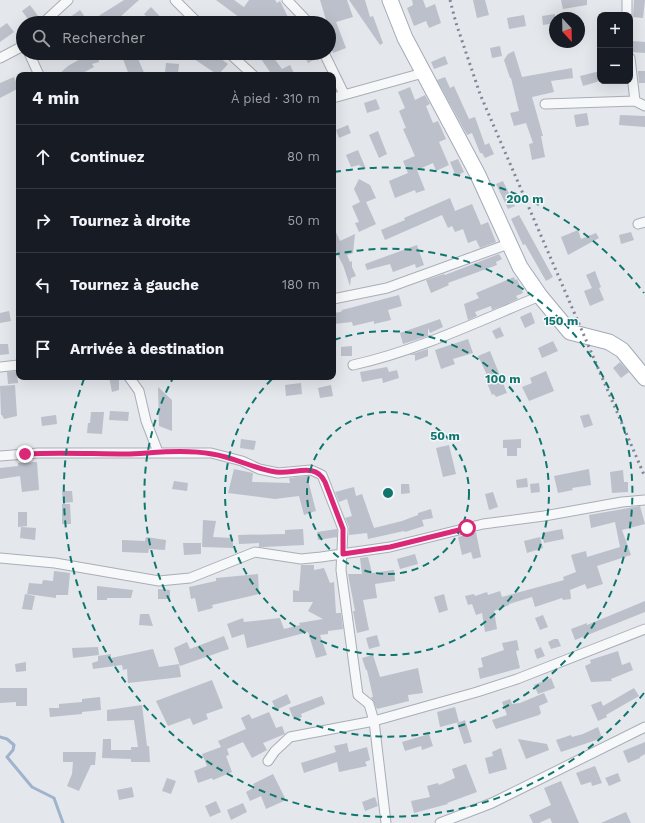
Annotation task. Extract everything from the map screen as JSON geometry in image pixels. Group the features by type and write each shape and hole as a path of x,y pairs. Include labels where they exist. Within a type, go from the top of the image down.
{"main road":[{"path":"390,0 394,15 423,73 478,175 511,243 520,266 540,296 570,332 609,342 622,350 645,378"}],"street":[{"path":"50,16 68,0"},
{"path":"175,0 191,16"},
{"path":"287,0 302,16"},
{"path":"627,0 627,12"},
{"path":"0,58 16,50"},
{"path":"32,60 38,72"},
{"path":"237,60 250,72"},
{"path":"327,60 333,72"},
{"path":"336,97 423,73"},
{"path":"336,78 344,94"},
{"path":"633,84 635,101"},
{"path":"545,104 635,101 645,106"},
{"path":"336,298 387,288 511,243"},
{"path":"353,365 392,355 540,296"},
{"path":"0,367 16,365"},
{"path":"131,380 139,391 146,421 158,452"},
{"path":"0,456 38,453 211,453 242,461 259,469 278,473 311,470 322,475 343,529 343,554 341,570 358,695 369,704 374,721 386,823"},
{"path":"0,558 55,564 159,581 190,578 255,552 301,559 343,554 390,547 483,524 622,502 645,500"},
{"path":"268,761 274,751 290,737 374,721 517,679 645,629"},
{"path":"440,823 492,803 645,727"}],"building":[{"path":"124,0 139,0 121,16 99,16"},
{"path":"216,0 234,0 244,7 249,0 275,0 277,3 280,1 288,16 238,16"},
{"path":"320,0 347,0 353,17 336,22 336,16 325,16"},
{"path":"349,0 365,0 370,17 373,16 383,43 380,45"},
{"path":"412,0 423,0 426,8 435,4 441,23 429,28 426,21 414,26 407,8 413,5"},
{"path":"473,0 485,0 489,15 477,18"},
{"path":"561,0 587,0 587,5 563,9"},
{"path":"634,0 645,0 643,18 633,17"},
{"path":"30,5 38,16 26,16 22,11"},
{"path":"151,7 159,16 146,16 144,14"},
{"path":"80,10 84,16 72,16"},
{"path":"524,15 526,26 509,29 507,18"},
{"path":"549,15 549,24 543,25 542,16"},
{"path":"336,22 346,48 336,52"},
{"path":"7,23 14,32 0,42 0,28"},
{"path":"633,41 645,42 645,53 633,52"},
{"path":"500,46 502,56 492,58 490,48"},
{"path":"514,51 522,77 572,68 573,78 551,81 554,92 532,97 543,136 541,136 545,157 532,160 529,144 533,143 526,123 514,126 510,113 519,111 511,78 504,60 508,54"},
{"path":"445,56 448,64 434,69 431,62"},
{"path":"79,60 99,60 99,62 92,64 94,67 85,72 61,72"},
{"path":"123,60 139,60 144,72 128,72"},
{"path":"196,60 223,60 228,64 221,72 214,72"},
{"path":"262,60 275,60 282,69 290,65 294,72 270,72"},
{"path":"306,60 314,60 308,63"},
{"path":"166,63 179,64 178,72 165,72"},
{"path":"638,71 645,71 645,83 639,83"},
{"path":"597,72 597,82 583,86 580,76"},
{"path":"14,77 16,81 16,90 0,98 0,83"},
{"path":"445,77 450,88 454,86 469,119 475,117 485,145 489,143 494,154 485,158 482,153 480,153 472,133 467,135 437,80"},
{"path":"410,87 415,100 425,95 430,104 426,106 433,123 438,121 446,139 439,142 449,165 436,171 433,163 417,170 425,190 416,193 415,190 395,198 389,181 408,173 403,161 415,156 403,129 406,128 399,111 405,108 398,92"},
{"path":"376,99 380,109 367,113 364,103"},
{"path":"587,113 589,125 576,127 574,115"},
{"path":"620,115 645,116 645,127 619,125"},
{"path":"348,125 351,133 339,138 336,130"},
{"path":"378,131 387,154 379,158 369,135"},
{"path":"358,150 366,169 359,165 351,167 346,155"},
{"path":"458,159 464,172 456,176 450,162"},
{"path":"359,179 370,185 376,198 366,202 376,224 359,232 355,223 359,222 352,206 360,202 354,189"},
{"path":"503,181 515,206 508,209 496,184"},
{"path":"450,198 455,211 472,204 481,225 488,222 496,242 480,248 476,240 468,243 463,229 455,232 452,226 448,228 442,215 385,240 381,230 405,220 404,218"},
{"path":"519,215 553,277 546,281 525,244 523,245 511,219"},
{"path":"578,230 581,239 596,233 599,238 568,255 561,237"},
{"path":"336,232 340,241 355,234 353,253 347,255 350,262 352,261 352,267 356,276 351,278 350,286 343,265 336,252"},
{"path":"631,232 634,240 621,244 619,235"},
{"path":"417,245 424,265 416,268 415,264 393,272 390,264 367,270 365,264"},
{"path":"499,254 502,259 496,262 497,265 448,283 449,285 431,293 426,280 444,274 445,275"},
{"path":"595,271 601,287 599,288 604,300 590,306 584,291 592,288 586,275"},
{"path":"514,277 515,280 517,279 523,293 516,296 518,299 492,310 491,306 475,312 477,316 468,320 464,304 479,298 476,293"},
{"path":"399,295 402,306 388,310 391,320 374,324 374,321 353,326 352,322 336,324 336,313 341,312 342,310"},
{"path":"9,311 11,321 0,323 0,313"},
{"path":"531,312 535,323 525,328 520,317"},
{"path":"440,319 443,327 430,333 428,328 428,336 403,344 400,333"},
{"path":"500,327 504,336 496,339 492,331"},
{"path":"468,339 473,353 453,359 455,364 441,369 435,350"},
{"path":"553,341 558,351 542,358 538,348"},
{"path":"0,344 8,344 9,354 0,355"},
{"path":"352,346 352,356 341,356 341,347"},
{"path":"428,349 428,356 415,361 415,355 409,355"},
{"path":"490,351 507,393 496,397 494,394 492,395 485,378 488,377 478,356"},
{"path":"620,362 629,372 621,378 613,368"},
{"path":"387,367 389,372 397,370 399,378 383,383 382,378 362,382 360,372"},
{"path":"16,371 16,380 18,380 18,383 8,384 7,372"},
{"path":"546,371 554,391 529,401 522,387 532,383 530,378"},
{"path":"110,380 119,380 119,390 112,392"},
{"path":"301,383 302,394 286,396 285,385"},
{"path":"15,385 17,416 4,419 1,415 0,386"},
{"path":"331,385 333,396 320,398 318,388"},
{"path":"158,387 172,400 172,431 159,426"},
{"path":"110,411 129,412 128,421 109,420"},
{"path":"91,412 104,412 102,434 87,433"},
{"path":"589,414 593,425 584,428 580,416"},
{"path":"56,415 57,424 42,426 41,417"},
{"path":"241,439 256,441 254,450 240,448"},
{"path":"521,439 521,448 517,448 517,456 507,456 507,448 503,448 503,440"},
{"path":"449,445 456,474 443,477 436,448"},
{"path":"37,462 39,490 22,492 20,476 0,479 0,468 18,466 18,463"},
{"path":"234,469 253,473 252,482 290,483 289,478 307,476 316,511 304,515 299,496 275,499 228,493"},
{"path":"589,469 591,485 572,488 573,490 558,493 554,476"},
{"path":"623,470 624,482 628,482 628,492 612,493 610,472"},
{"path":"527,478 528,487 517,488 516,480"},
{"path":"174,481 188,483 187,491 172,489"},
{"path":"539,483 540,492 531,493 530,484"},
{"path":"401,484 409,484 410,493 401,494"},
{"path":"354,487 356,496 362,494 374,528 402,521 418,515 418,513 431,509 433,518 422,520 424,526 405,532 368,539 367,533 349,535 349,527 345,518 352,516 347,499 339,502 335,492"},
{"path":"62,491 72,491 73,502 63,503"},
{"path":"493,492 498,507 489,510 485,494"},
{"path":"62,504 70,504 71,524 62,524"},
{"path":"640,506 645,524 622,530 631,555 597,566 603,584 587,589 585,584 570,590 571,599 563,600 562,598 535,607 532,597 509,604 494,611 497,629 485,632 482,613 476,615 472,604 468,605 465,596 474,594 475,596 487,592 488,595 500,591 502,597 564,580 563,577 576,572 571,555 586,551 587,557 620,547 615,522 591,528 589,515"},
{"path":"18,512 27,512 27,526 18,527"},
{"path":"203,520 216,521 213,537 233,538 233,548 202,547"},
{"path":"21,527 36,528 35,540 20,538"},
{"path":"303,529 304,545 259,547 259,543 239,544 238,535 285,534 285,530"},
{"path":"337,529 337,537 318,540 317,532"},
{"path":"562,529 564,539 544,543 542,533"},
{"path":"476,532 481,557 473,559 471,552 462,555 458,537"},
{"path":"146,537 166,540 165,550 149,549 148,553 122,552 122,540 145,541"},
{"path":"540,537 543,548 527,553 524,541"},
{"path":"183,543 201,543 201,554 184,555"},
{"path":"415,554 418,564 400,569 397,559"},
{"path":"368,557 372,573 394,570 395,581 375,584 377,598 363,600 369,630 357,633 353,611 355,611 348,574 362,574 360,558"},
{"path":"301,565 314,565 314,570 324,568 330,583 334,582 336,613 341,613 343,629 328,631 328,634 320,635 327,655 316,658 308,632 247,648 244,634 232,638 227,624 243,618 244,622 280,618 284,629 300,625 299,623 323,619 308,611 313,602 293,602 293,590 299,591"},
{"path":"54,571 70,573 68,595 56,595 56,598 27,594 29,583 42,584 43,580 53,581"},
{"path":"258,574 259,594 212,605 213,608 198,612 195,598 191,599 189,587 216,581 216,578"},
{"path":"97,586 133,590 131,598 107,598 107,600 97,600"},
{"path":"158,589 170,590 170,599 158,599"},
{"path":"25,594 35,596 32,610 22,609"},
{"path":"444,594 448,610 439,613 434,597"},
{"path":"645,601 645,612 575,640 571,629 587,623 587,625"},
{"path":"140,614 149,614 153,626 139,625"},
{"path":"543,615 548,627 540,630 535,618"},
{"path":"377,635 380,646 369,649 366,638"},
{"path":"224,636 229,649 180,666 174,648 187,642 190,649"},
{"path":"558,639 561,646 551,649 548,642"},
{"path":"517,640 519,650 516,651 520,668 480,679 478,668 483,667 481,658 504,650 502,643"},
{"path":"98,647 99,655 73,658 72,648"},
{"path":"541,647 545,656 537,659 534,650"},
{"path":"153,649 159,667 179,664 181,677 128,683 127,669 123,670 122,665 93,669 92,663 98,661 98,656 111,654 111,658"},
{"path":"618,651 622,665 630,662 633,670 611,679 612,681 591,682 585,666 591,663 590,660"},
{"path":"373,655 380,677 418,668 423,693 408,695 409,701 377,709 371,697 373,697 367,670 362,658"},
{"path":"26,662 26,671 16,672 15,664"},
{"path":"551,678 555,688 538,694 534,685"},
{"path":"212,680 223,708 206,714 208,719 193,725 190,718 168,726 156,701"},
{"path":"0,688 27,688 27,706 16,706 16,702 0,703"},
{"path":"634,688 639,696 606,715 607,717 598,721 591,705 601,701 603,706"},
{"path":"544,693 548,702 539,706 541,713 539,715 496,729 492,720 507,715 502,702 510,699 512,704 520,703"},
{"path":"287,694 291,703 276,710 272,701"},
{"path":"322,696 325,704 301,714 302,717 294,720 289,708"},
{"path":"100,697 101,710 82,712 82,714 50,717 49,708 59,708 59,704 82,702 82,699"},
{"path":"142,705 147,746 149,746 150,762 131,762 131,759 102,758 103,739 111,739 111,750 131,750 131,747 138,747 134,720 107,721 107,710"},
{"path":"455,707 459,722 440,727 437,712"},
{"path":"269,712 276,728 282,726 285,734 263,743 267,750 252,758 243,742 227,749 229,755 226,756 232,772 213,780 212,778 198,783 194,771 207,766 202,754 221,747 218,741 246,729 241,718 249,714 252,719"},
{"path":"465,720 472,742 464,744 457,723"},
{"path":"598,727 602,738 561,752 556,740 571,735 572,737 583,734"},
{"path":"429,734 433,746 422,750 421,746 405,751 402,742"},
{"path":"518,739 547,744 549,750 526,759"},
{"path":"645,742 645,754 628,763 623,751"},
{"path":"347,743 349,752 367,747 370,760 365,762 367,766 339,772 337,762 304,773 301,763 336,752 334,746"},
{"path":"501,748 507,769 489,774 485,758 493,756 492,752"},
{"path":"63,752 96,752 95,765 91,765 79,791 67,786 72,774 73,762 63,762"},
{"path":"466,764 477,792 447,803 448,804 414,813 411,801 430,797 427,786 438,783 439,785 455,778 452,769"},
{"path":"595,766 602,783 592,786 591,782 581,785 576,773"},
{"path":"618,773 621,781 609,786 605,778"},
{"path":"273,774 286,800 266,809 261,796 250,801 246,792 255,787 253,784"},
{"path":"167,778 176,781 171,794 162,791"},
{"path":"561,781 579,823 552,823 550,818 539,823 533,823 529,815 551,805 544,788"},
{"path":"132,787 134,797 119,800 117,790"},
{"path":"375,797 378,806 365,811 362,802"},
{"path":"216,801 221,812 210,817 205,806"},
{"path":"243,803 247,812 231,820 227,810"},
{"path":"626,812 631,823 601,823"}],"waterway":[{"path":"0,737 7,739 14,745 13,750 7,757 32,787 54,798 63,823"}],"railway":[{"path":"450,0 456,23 480,94 645,477"}],"route":[{"path":"25,454 126,454 158,452 211,453 242,461 259,469 278,473 311,470 318,472 322,475 343,529 343,554 390,547 467,528"}]}
